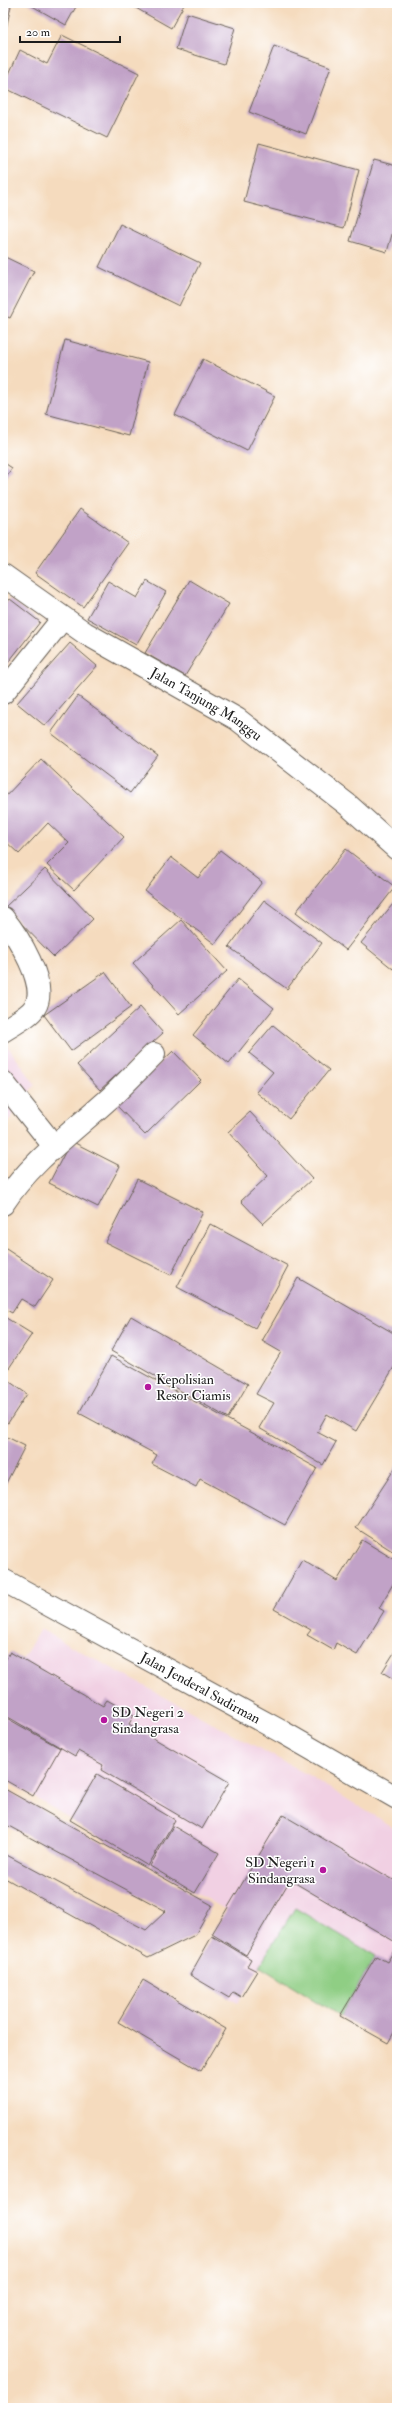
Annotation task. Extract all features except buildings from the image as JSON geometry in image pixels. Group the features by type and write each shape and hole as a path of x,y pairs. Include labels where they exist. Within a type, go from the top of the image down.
{"main road":[{"name":"Jalan Tanjung Manggu","path":"3,575 63,618 119,654 237,719 348,804 397,849"},
{"path":"3,693 63,618"},
{"path":"3,918 28,957 38,995 36,1006 30,1013 3,1031"},
{"path":"3,1204 15,1186 54,1146 111,1097 154,1054"},
{"path":"3,1082 54,1146"},
{"name":"Jalan Jenderal Sudirman","path":"3,1580 284,1732 397,1798"}],"shaded area":[{"path":"3,1040 35,1084 3,1129"},
{"path":"40,1629 308,1775 397,1830 397,2027 388,2043 260,1966 238,2003 190,1975 226,1910 3,1779 3,1664 22,1660"}],"green space":[{"path":"295,1908 376,1956 340,2016 259,1966"}],"place":[{"name":"Kepolisian Resor Ciamis","path":"148,1387"},
{"name":"SD Negeri 2 Sindangrasa","path":"104,1720"},
{"name":"SD Negeri 1 Sindangrasa","path":"323,1870"}]}
